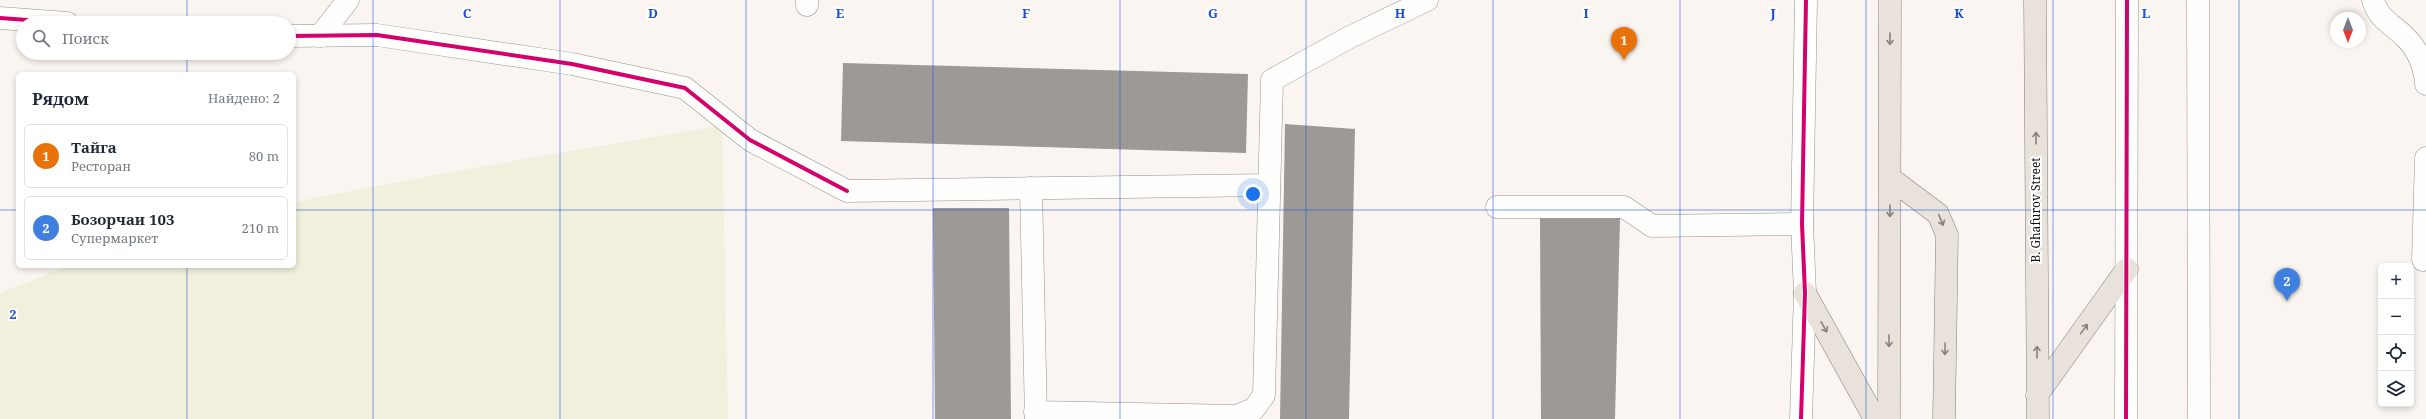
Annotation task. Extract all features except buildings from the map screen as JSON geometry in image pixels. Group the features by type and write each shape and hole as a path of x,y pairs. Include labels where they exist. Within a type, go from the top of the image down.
{"main road":[{"path":"1888,419 1890,0"},
{"name":"B. Ghafurov Street","path":"2036,0 2038,419"},
{"path":"1890,178 1938,214 1947,235 1944,419"},
{"path":"2037,395 2127,269"},
{"path":"1805,293 1875,419"}],"street":[{"path":"320,36 348,0"},
{"path":"1031,188 1036,416 1237,416 1254,409 1264,395 1272,80 1348,38 1427,0"},
{"path":"1801,419 1805,293 1802,224 1806,0"},
{"path":"2126,419 2127,0"},
{"path":"2198,0 2199,419"},
{"path":"2373,0 2377,13 2406,38 2425,67 2426,84"},
{"path":"0,18 16,19"},
{"path":"296,36 377,35 572,64 685,88 750,140 847,191 1269,185"},
{"path":"2423,260 2426,158"},
{"path":"1497,207 1624,207 1652,226 1802,224"}],"green space":[{"path":"722,125 728,419 0,419 0,293 63,268 296,268 296,202 450,172"}],"cycle path":[{"path":"1801,419 1805,293 1802,224 1806,0"},
{"path":"2126,419 2127,0"},
{"path":"0,18 16,19"},
{"path":"296,36 377,35 572,64 685,88 750,140 847,191"}],"place":[{"name":"Тайга","path":"1624,60"},
{"name":"Бозорчаи 103","path":"2287,301"}]}
